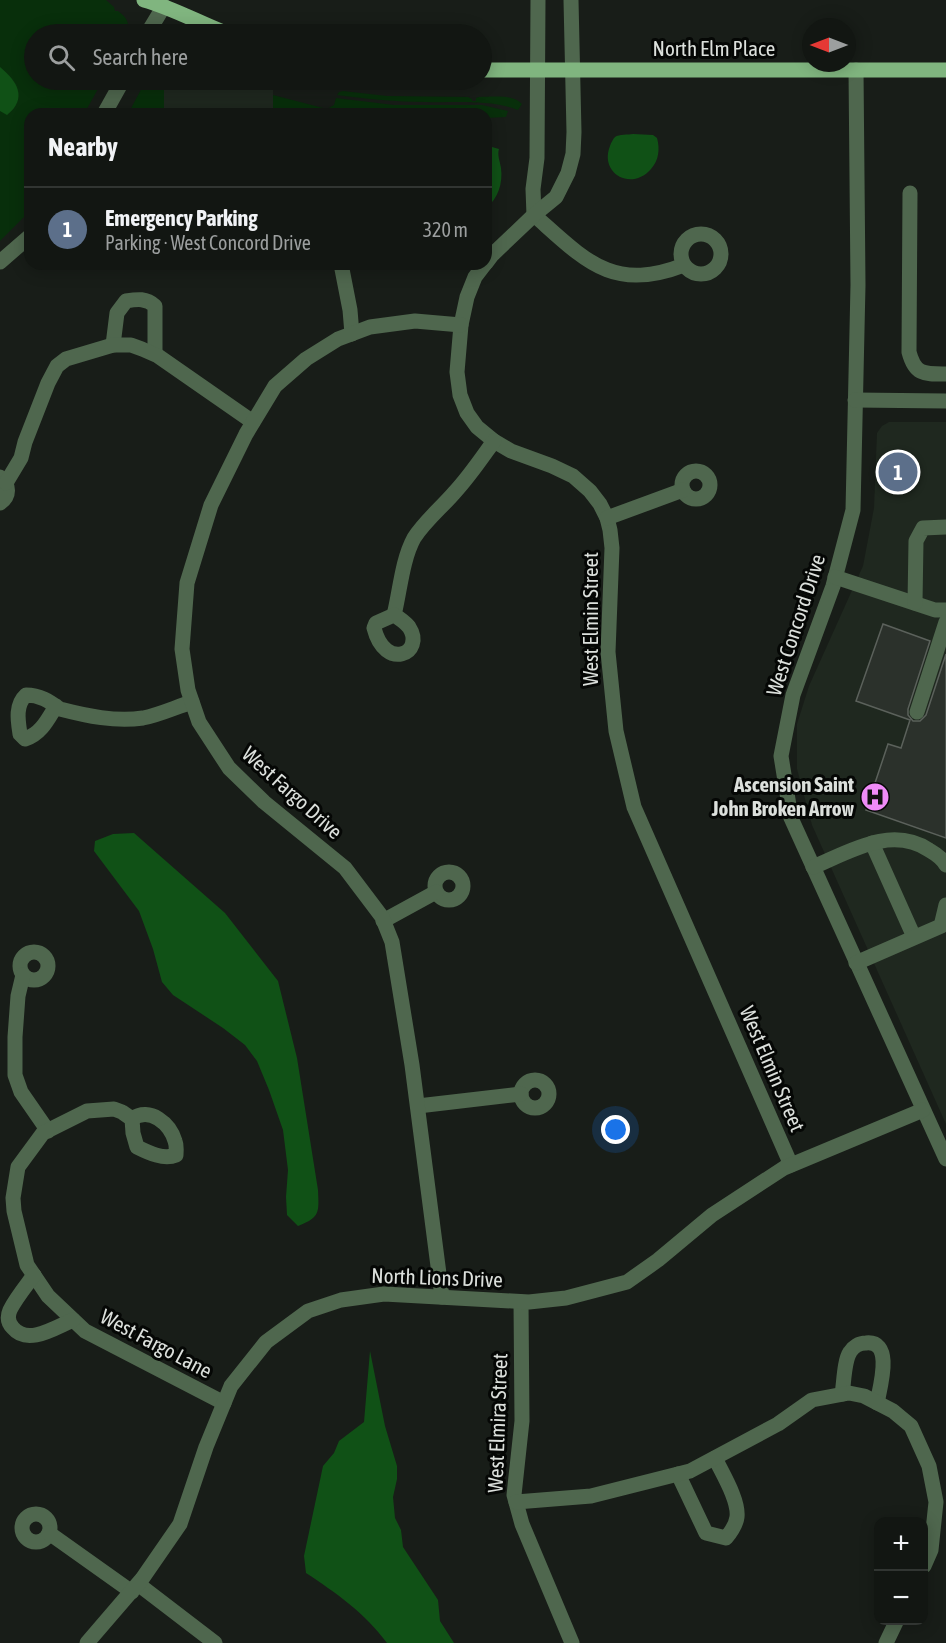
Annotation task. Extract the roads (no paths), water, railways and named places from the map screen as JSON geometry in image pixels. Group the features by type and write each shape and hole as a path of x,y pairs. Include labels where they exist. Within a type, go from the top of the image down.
{"main road":[{"path":"144,0 161,3 203,24"},
{"name":"North Elm Place","path":"492,70 802,70"},
{"name":"North Elm Place","path":"856,70 946,70"}],"street":[{"path":"538,0 537,158 533,189 534,215 581,256 616,274 648,275 684,265"},
{"path":"534,215 556,197 568,173 573,154 571,0"},
{"path":"152,24 161,3"},
{"name":"West Concord Drive","path":"856,70 858,285 853,510 836,577 792,695 781,756 791,818 946,1159"},
{"path":"107,108 117,90"},
{"path":"910,193 909,352 912,364 920,372 946,374"},
{"name":"West Elmin Street","path":"492,255 534,215"},
{"path":"0,262 24,242"},
{"path":"342,270 352,334"},
{"name":"West Elmin Street","path":"480,270 467,297 461,325 457,372 460,395 467,413 477,427 494,441 511,450 573,476 590,491 607,518 612,548 608,652 611,686 616,731 634,807 791,1165"},
{"path":"113,345 117,313 126,301 138,299 149,301 155,306 155,354"},
{"name":"West Fargo Drive","path":"441,1297 418,1106 392,942 383,921 345,868 264,802 229,768 199,722 188,690 182,650 187,583 211,505 246,434 275,386 306,358 338,339 370,327 415,321 461,325"},
{"path":"0,503 7,496 8,487 3,480 21,458 48,383 57,366 66,359 113,345 131,345 155,354 253,422"},
{"path":"855,400 946,401"},
{"path":"394,615 406,557 413,540 423,525 471,474 494,441"},
{"path":"607,518 683,490"},
{"path":"915,603 916,541 923,528 946,527"},
{"path":"836,577 935,610 946,610"},
{"path":"917,712 946,622"},
{"path":"56,706 89,716 120,719 144,718 192,702"},
{"path":"813,867 872,843 903,839 920,844 943,859 946,865"},
{"path":"872,843 914,937"},
{"path":"383,921 436,892"},
{"path":"856,963 943,924 946,905"},
{"path":"23,975 18,996 15,1076 21,1092 48,1131"},
{"path":"418,1106 520,1095"},
{"name":"West Fargo Lane","path":"132,1119 114,1109 87,1111 43,1133 18,1167 13,1198 14,1211 27,1265 48,1296 85,1331 224,1403"},
{"name":"North Lions Drive","path":"87,1643 135,1588 180,1524 206,1447 231,1386 266,1342 309,1311 341,1300 384,1294 522,1302 566,1298 627,1282 658,1260 712,1215 784,1168 923,1110"},
{"path":"33,1275 9,1312 8,1320 13,1329 22,1335 32,1336 73,1320"},
{"name":"West Elmira Street","path":"522,1302 522,1421 514,1495 522,1524 572,1643"},
{"path":"846,1394 848,1354 858,1345 867,1342 875,1344 884,1358 877,1403"},
{"path":"516,1502 591,1496 690,1471 778,1424 812,1400 846,1394 864,1396 893,1411 911,1426 929,1466 936,1502 932,1550 928,1558"},
{"path":"678,1474 706,1533 726,1538 733,1529 737,1516 735,1499 715,1458"},
{"path":"49,1533 215,1643"},
{"path":"886,1643 895,1625"}],"place":[{"name":"Emergency Parking","path":"898,472"},
{"name":"Ascension Saint John Broken Arrow","path":"875,797"}]}
